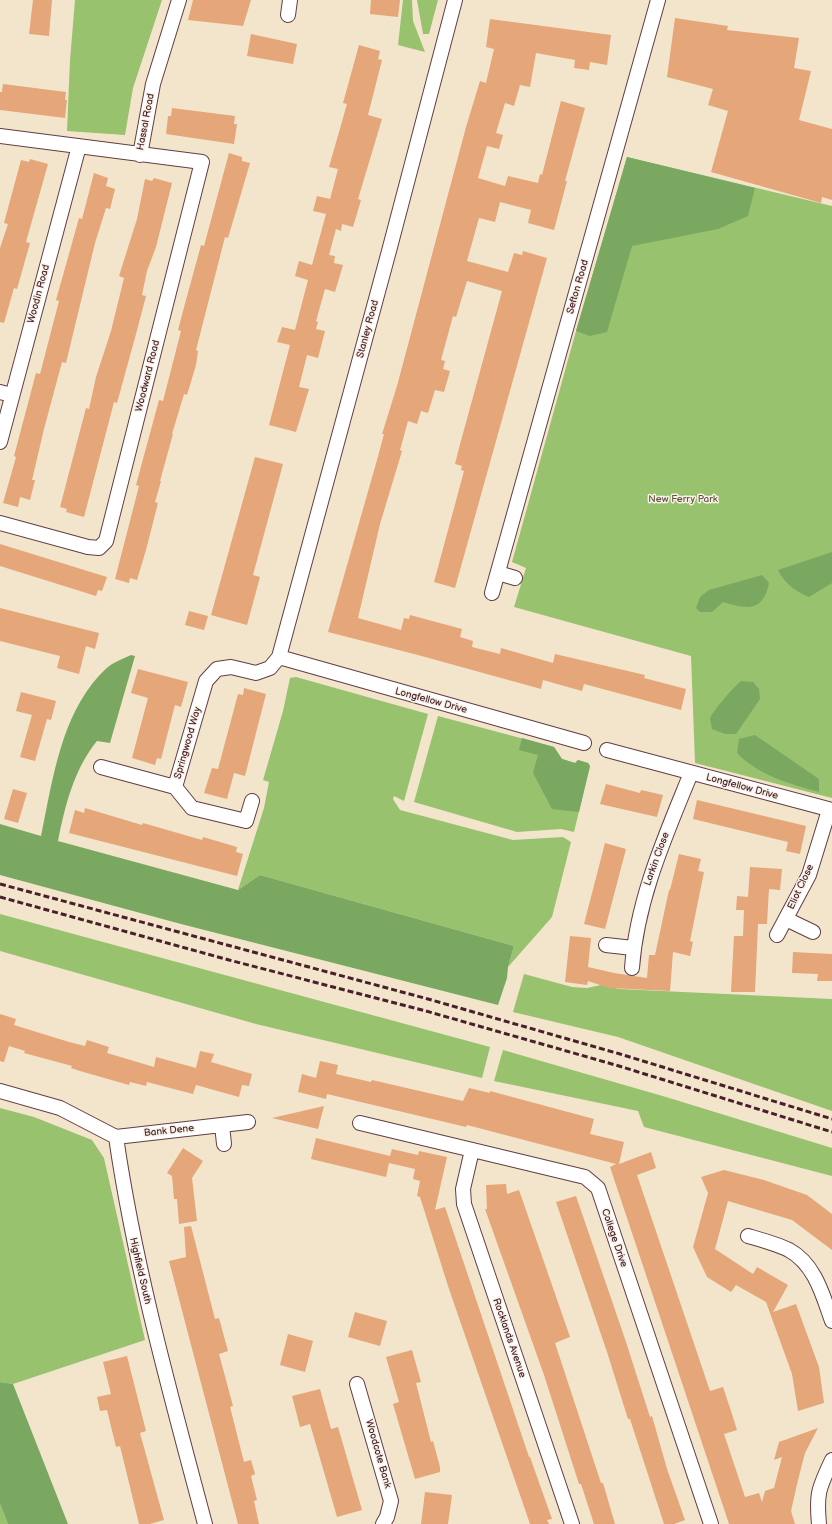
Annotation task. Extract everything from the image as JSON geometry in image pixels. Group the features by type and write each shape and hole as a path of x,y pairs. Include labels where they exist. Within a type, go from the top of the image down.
{"street":[{"name":"Hassal Road","path":"0,136 140,155 153,84 179,0"},
{"path":"288,15 290,0"},
{"name":"Stanley Road","path":"278,657 389,251 454,0"},
{"name":"Sefton Road","path":"492,593 658,0"},
{"name":"Woodin Road","path":"0,442 6,393 79,146"},
{"name":"Woodward Road","path":"0,523 88,547 99,548 106,541 202,162 140,155"},
{"path":"498,573 515,578"},
{"name":"Longfellow Drive","path":"278,657 584,743"},
{"name":"Springwood Way","path":"252,801 246,821 192,808 175,787 206,681 217,669 231,667 256,673 270,668 278,657"},
{"name":"Longfellow Drive","path":"607,750 830,810"},
{"path":"101,767 175,787"},
{"name":"Larkin Close","path":"632,968 633,948 642,900 655,862 691,773"},
{"name":"Eliot Close","path":"778,935 809,875 830,810"},
{"name":"Eliot Close","path":"786,919 813,932"},
{"path":"606,945 633,948"},
{"path":"0,1091 60,1108 116,1137"},
{"name":"Bank Dene","path":"116,1137 248,1122"},
{"name":"College Drive","path":"360,1123 585,1177 598,1188 710,1524"},
{"path":"222,1125 224,1144"},
{"name":"Highfield South","path":"116,1137 125,1203 156,1341 205,1524"},
{"name":"Rocklands Avenue","path":"472,1150 463,1189 464,1204 572,1524"},
{"path":"748,1236 790,1251 804,1262 813,1274 820,1288 832,1321"},
{"name":"Woodcote Bank","path":"357,1384 391,1501 387,1518 383,1524"},
{"path":"819,1524 816,1500 819,1487 832,1460"}],"green space":[{"path":"75,0 162,0 133,88 125,135 67,131 70,60"},
{"path":"403,0 412,0 413,21 425,52 398,45"},
{"path":"417,0 438,0 429,34 423,34"},
{"name":"New Ferry Park","path":"627,157 832,206 832,798 695,763 691,656 514,607 526,568 512,562 576,331"},
{"path":"627,157 755,188 748,216 718,229 632,246 607,332 590,336 576,331"},
{"path":"832,552 832,583 809,597 791,586 778,570"},
{"path":"762,575 769,583 763,600 758,604 746,607 723,602 712,612 700,612 696,608 700,597 709,590"},
{"path":"131,655 135,656 110,743 97,741 82,764 67,801 58,841 238,890 260,875 514,946 508,967 507,978 498,1005 181,924 0,875 0,824 41,836 58,757 64,737 72,719 81,701 102,672 111,665"},
{"path":"296,677 428,714 404,801 394,796 393,799 400,810 513,840 563,837 571,842 552,917 508,967 514,946 260,875 238,890 264,808 269,782 263,780 283,711 290,678"},
{"path":"741,681 753,682 759,689 760,699 736,734 725,734 712,729 710,718 724,698"},
{"path":"438,716 554,747 562,759 575,763 578,760 588,763 590,766 574,832 561,829 517,832 414,802"},
{"path":"755,735 819,779 819,792 775,778 745,761 737,753 739,739"},
{"path":"522,738 554,747 562,759 575,763 578,760 588,763 590,766 579,812 552,809 533,773 538,755 519,750"},
{"path":"0,914 490,1047 482,1078 256,1024 0,951"},
{"path":"524,974 572,987 587,988 601,985 619,989 832,999 832,1111 618,1037 513,1012"},
{"path":"503,1050 666,1097 832,1148 832,1176 644,1127 638,1111 494,1081"},
{"path":"0,1108 34,1117 92,1140 104,1158 145,1340 13,1384 0,1382"},
{"path":"0,1382 13,1384 68,1524 8,1524 0,1504"},
{"path":"0,1504 8,1524 0,1524"}],"building":[{"path":"33,0 52,0 49,36 29,34"},
{"path":"193,0 251,0 243,26 188,20"},
{"path":"371,0 400,0 398,17 370,14"},
{"path":"675,18 728,26 727,30 799,38 794,68 811,71 799,120 832,129 832,200 822,197 821,203 711,172 728,111 708,105 713,89 667,77"},
{"path":"490,19 611,35 607,65 590,62 589,70 574,68 575,60 536,53 530,87 520,85 514,106 505,103 496,133 503,135 499,149 487,146 478,178 505,186 508,176 538,183 540,174 542,175 561,101 585,108 565,181 567,181 554,230 528,223 531,210 500,202 495,222 479,218 467,261 508,272 514,253 522,255 523,251 547,258 455,588 434,582 464,471 461,470 462,466 455,464 502,291 467,281 456,317 453,316 441,360 445,361 443,369 450,371 444,392 435,390 428,413 421,411 417,424 408,421 400,450 402,451 380,524 358,618 401,630 404,618 409,619 410,615 462,629 460,637 473,641 472,647 500,654 501,648 553,663 555,654 645,675 644,678 686,689 681,710 584,684 582,691 543,680 541,689 328,632 377,460 384,434 382,434 397,386 466,127 480,81 486,83 494,49 486,47"},
{"path":"251,34 297,44 293,64 247,56"},
{"path":"359,45 380,51 378,59 382,60 368,115 382,119 358,199 361,200 353,227 342,224 341,231 336,229 329,255 335,256 334,263 343,265 335,292 325,289 316,321 318,322 316,329 325,331 318,358 307,355 299,387 309,389 296,432 269,425 290,345 277,342 282,327 295,330 308,280 295,276 299,261 312,265 326,214 313,211 317,196 330,199 338,169 329,167 347,104 343,103"},
{"path":"3,84 66,92 65,100 67,100 65,118 0,110 0,92 2,92"},
{"path":"172,108 235,116 234,124 237,124 234,144 166,134 168,116 171,116"},
{"path":"229,153 242,157 242,161 250,163 228,238 225,237 196,350 198,351 196,365 187,395 184,394 172,434 155,502 158,503 146,550 137,580 130,578 129,583 115,579 139,486 136,485 159,400 163,401 181,331 178,330 183,311 201,245 204,246"},
{"path":"30,159 48,164 26,242 30,243 17,289 14,288 4,323 0,322 0,248 8,224 4,223 21,160 29,162"},
{"path":"94,173 108,178 106,186 115,189 110,209 106,208 95,243 66,363 62,362 32,480 35,480 30,500 20,497 18,507 3,503 16,457 14,456 36,373 40,374 59,301 56,300 79,218 82,219"},
{"path":"154,178 172,183 156,247 147,271 142,295 146,296 136,334 117,403 114,402 84,517 66,512 67,509 60,507 86,408 89,409 96,377 111,331 124,278 119,276 137,219 145,179 152,181"},
{"path":"255,457 283,464 253,575 260,577 247,625 211,615"},
{"path":"0,544 107,577 102,591 98,590 96,596 0,566"},
{"path":"0,608 99,633 95,649 86,646 79,674 57,668 60,656 0,641"},
{"path":"189,611 208,616 204,630 185,625"},
{"path":"138,669 188,682 181,707 175,705 161,759 157,758 155,765 132,758 148,698 131,693"},
{"path":"244,688 266,694 245,776 234,773 227,799 204,793 212,768 218,769 238,694 243,695"},
{"path":"21,692 56,701 51,720 47,719 35,761 20,757 32,715 16,711"},
{"path":"606,784 640,793 641,790 663,795 657,817 600,804"},
{"path":"13,789 27,793 18,823 4,819"},
{"path":"697,800 806,826 800,854 786,851 788,842 693,819"},
{"path":"85,808 142,825 143,823 202,840 203,837 237,847 236,852 243,854 237,876 69,833 75,810 84,813"},
{"path":"605,843 626,849 605,929 584,924"},
{"path":"679,854 701,859 698,871 704,872 690,941 693,942 690,956 673,952 670,991 609,988 588,981 587,985 565,982 570,936 591,938 588,967 647,978 649,955 655,955 669,890"},
{"path":"750,867 782,869 780,890 769,889 767,924 758,924 755,992 731,992 734,936 743,936 744,910 736,910 737,896 748,897"},
{"path":"793,952 832,954 832,981 817,981 818,974 792,973"},
{"path":"0,1014 16,1019 14,1025 85,1046 87,1040 109,1047 107,1053 154,1067 156,1057 196,1068 200,1051 214,1054 211,1062 252,1074 249,1086 242,1085 239,1097 196,1085 193,1094 147,1082 146,1086 130,1082 129,1085 71,1068 72,1066 24,1053 25,1051 9,1046 4,1062 0,1061"},
{"path":"320,1061 338,1065 336,1074 371,1082 372,1080 463,1101 469,1088 490,1093 490,1091 594,1119 590,1134 624,1142 619,1164 651,1152 656,1168 637,1175 710,1391 723,1387 737,1430 724,1434 745,1497 759,1493 762,1502 765,1491 774,1488 782,1457 774,1460 779,1442 818,1428 805,1453 798,1480 791,1511 795,1524 729,1524 610,1167 616,1164 467,1125 466,1127 327,1094 326,1099 298,1092 302,1074 316,1078"},
{"path":"324,1106 318,1129 272,1118"},
{"path":"316,1138 390,1156 392,1149 418,1155 419,1151 447,1157 435,1210 445,1207 529,1457 552,1519 547,1520 549,1524 530,1524 448,1286 420,1197 417,1196 420,1181 413,1179 415,1169 389,1163 386,1177 311,1159"},
{"path":"183,1148 203,1161 192,1178 197,1221 179,1224 177,1199 174,1199 172,1176 167,1173"},
{"path":"724,1170 764,1180 807,1195 832,1214 832,1250 792,1220 728,1201 715,1249 753,1274 757,1267 788,1285 773,1312 796,1304 819,1367 824,1403 798,1411 792,1374 766,1302 736,1285 731,1292 707,1277 693,1247 708,1193 701,1177"},
{"path":"506,1184 507,1194 519,1190 570,1337 555,1343 601,1483 603,1483 615,1524 594,1524 581,1484 579,1484 544,1375 485,1209 487,1209 486,1185"},
{"path":"576,1196 650,1417 652,1416 667,1469 685,1520 674,1524 664,1524 556,1202"},
{"path":"191,1226 215,1319 219,1318 228,1351 219,1354 233,1406 230,1407 244,1462 251,1460 255,1474 251,1476 257,1500 254,1501 259,1524 238,1524 169,1261 186,1257 184,1227"},
{"path":"355,1312 387,1321 380,1346 348,1337"},
{"path":"288,1334 313,1341 305,1372 280,1365"},
{"path":"412,1350 421,1382 416,1383 431,1442 433,1441 440,1467 440,1472 415,1479 393,1404 399,1402 386,1357"},
{"path":"127,1356 146,1431 140,1433 164,1520 150,1524 139,1524 120,1446 116,1447 107,1410 100,1411 97,1397 111,1394 103,1362"},
{"path":"320,1389 331,1429 338,1427 362,1510 337,1517 310,1424 300,1427 292,1396"},
{"path":"425,1492 452,1495 448,1524 421,1524"}],"railway":[{"path":"0,884 428,999 620,1054 832,1119"},
{"path":"0,897 229,960 426,1011 619,1066 832,1132"}]}
